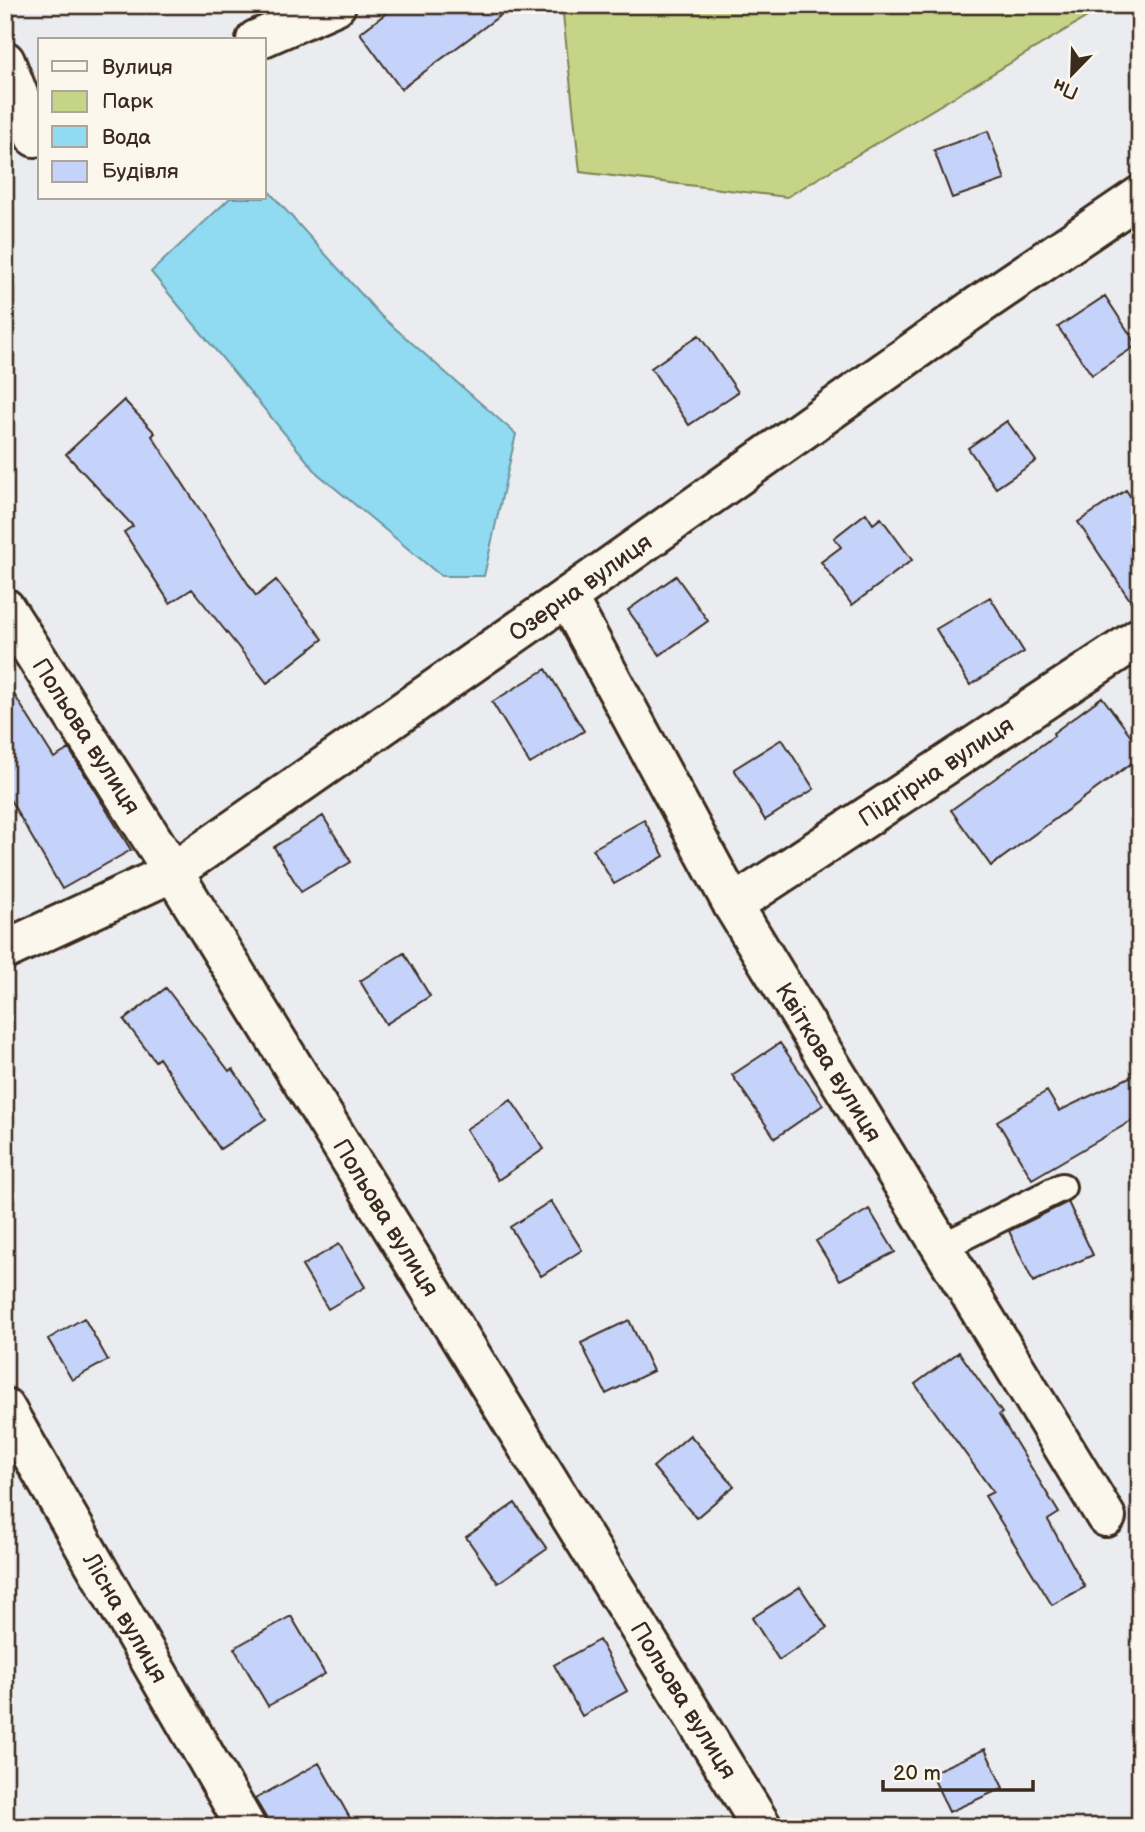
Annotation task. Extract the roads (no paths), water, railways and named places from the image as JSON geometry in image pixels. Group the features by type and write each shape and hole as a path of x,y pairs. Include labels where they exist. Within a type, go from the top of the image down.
{"street":[{"path":"261,38 336,5"},
{"path":"5,61 27,141"},
{"name":"Озерна вулиця","path":"5,950 173,872 972,310 1140,196"},
{"name":"Квіткова вулиця","path":"567,597 733,905 1106,1517"},
{"name":"Польова вулиця","path":"6,609 173,872 762,1827"},
{"name":"Підгірна вулиця","path":"733,905 1140,637"},
{"name":"Лісна вулиця","path":"5,1409 246,1827"}],"lane":[{"path":"942,1247 1062,1187"}],"water":[{"path":"266,188 381,316 516,434 484,576 441,576 318,474 151,272 228,200 266,200"}]}
